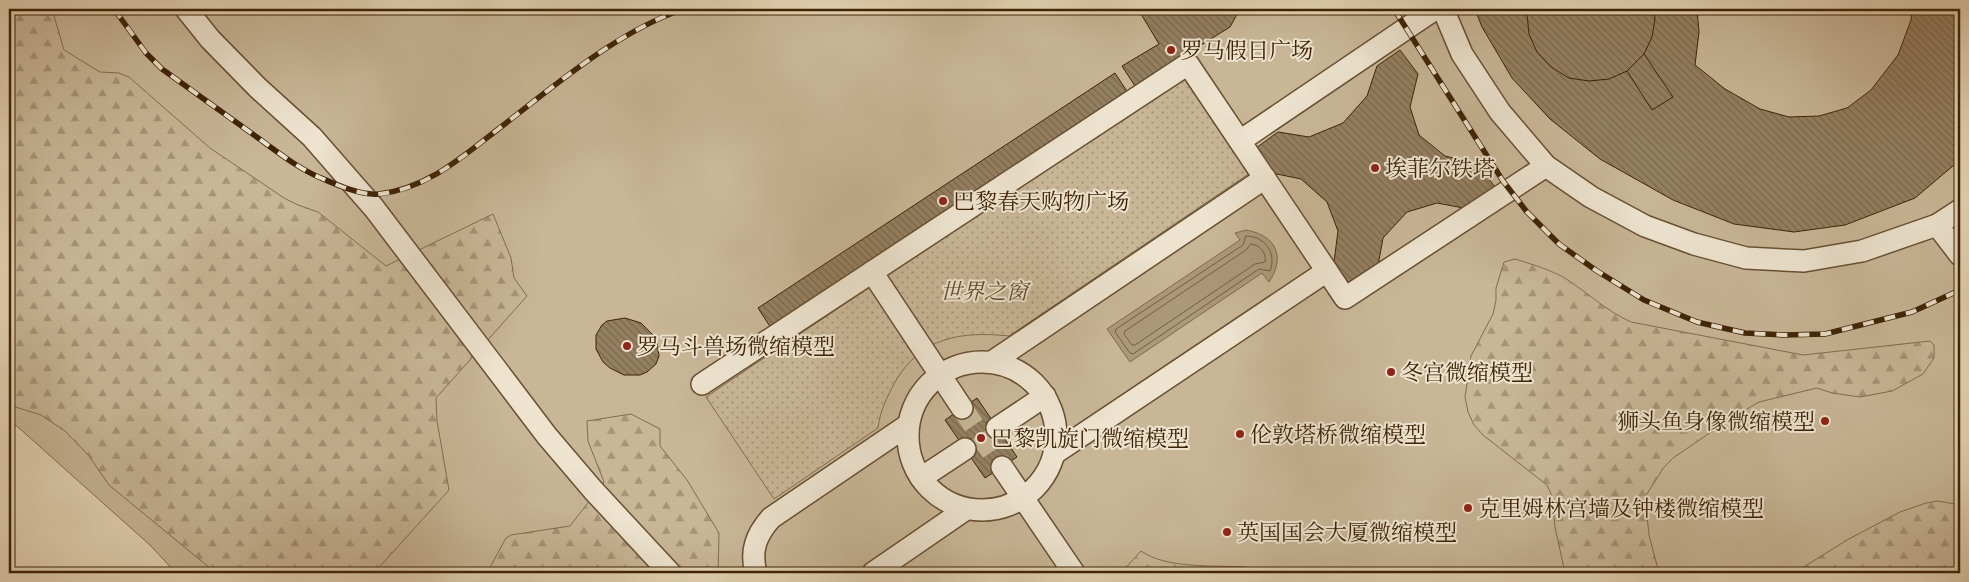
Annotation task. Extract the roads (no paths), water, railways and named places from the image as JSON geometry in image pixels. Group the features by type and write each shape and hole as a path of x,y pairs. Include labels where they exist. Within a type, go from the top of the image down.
{"street":[{"path":"186,9 210,39 258,88 312,137 374,208 547,436 593,490 670,573"},
{"path":"1240,141 1435,9"},
{"path":"1442,9 1462,54 1500,112 1546,166 1591,197 1644,226 1694,244 1746,258 1804,261 1862,250 1937,225 1960,210"},
{"path":"702,384 1188,64 1345,298 1546,166"},
{"path":"992,362 1265,178"},
{"path":"1937,225 1960,255"},
{"path":"1055,453 1327,271"},
{"path":"872,272 962,408"},
{"path":"974,362 992,362 1012,368 1029,379 1045,396 1053,412 1057,432 1055,453 1048,471 1037,487 1023,498 1004,507 985,510 966,509 949,502 933,492 921,478 912,462 908,444 908,425 914,406 925,388 940,375 956,366 974,362"},
{"path":"997,428 1045,396"},
{"path":"756,573 753,556 755,542 760,530 770,518 908,425"},
{"path":"921,478 965,449"},
{"path":"1002,467 1074,573"},
{"path":"873,573 966,509"}],"water":[{"path":"1246,230 1265,237 1275,248 1277,264 1269,282 1262,273 1130,362 1107,329 1240,240 1235,233"}],"tunnel":[{"path":"962,408 1002,467"}],"railway":[{"path":"114,9 146,53 162,69 278,153 321,178 350,189 372,194 396,191 412,186 442,171 586,62 634,31 684,9"},
{"path":"1394,9 1503,181 1527,212 1559,244 1597,271 1644,300 1697,322 1745,333 1784,335 1825,334 1912,312 1960,290"}],"place":[{"name":"罗马假日广场","path":"1171,50"},
{"name":"埃菲尔铁塔","path":"1375,168"},
{"name":"巴黎春天购物广场","path":"943,201"},
{"name":"罗马斗兽场微缩模型","path":"627,346"},
{"name":"冬宫微缩模型","path":"1391,372"},
{"name":"狮头鱼身像微缩模型","path":"1825,421"},
{"name":"伦敦塔桥微缩模型","path":"1240,434"},
{"name":"巴黎凯旋门微缩模型","path":"981,438"},
{"name":"克里姆林宫墙及钟楼微缩模型","path":"1468,508"},
{"name":"英国国会大厦微缩模型","path":"1227,532"}],"park label":[{"name":"世界之窗","path":"984,291"}]}
